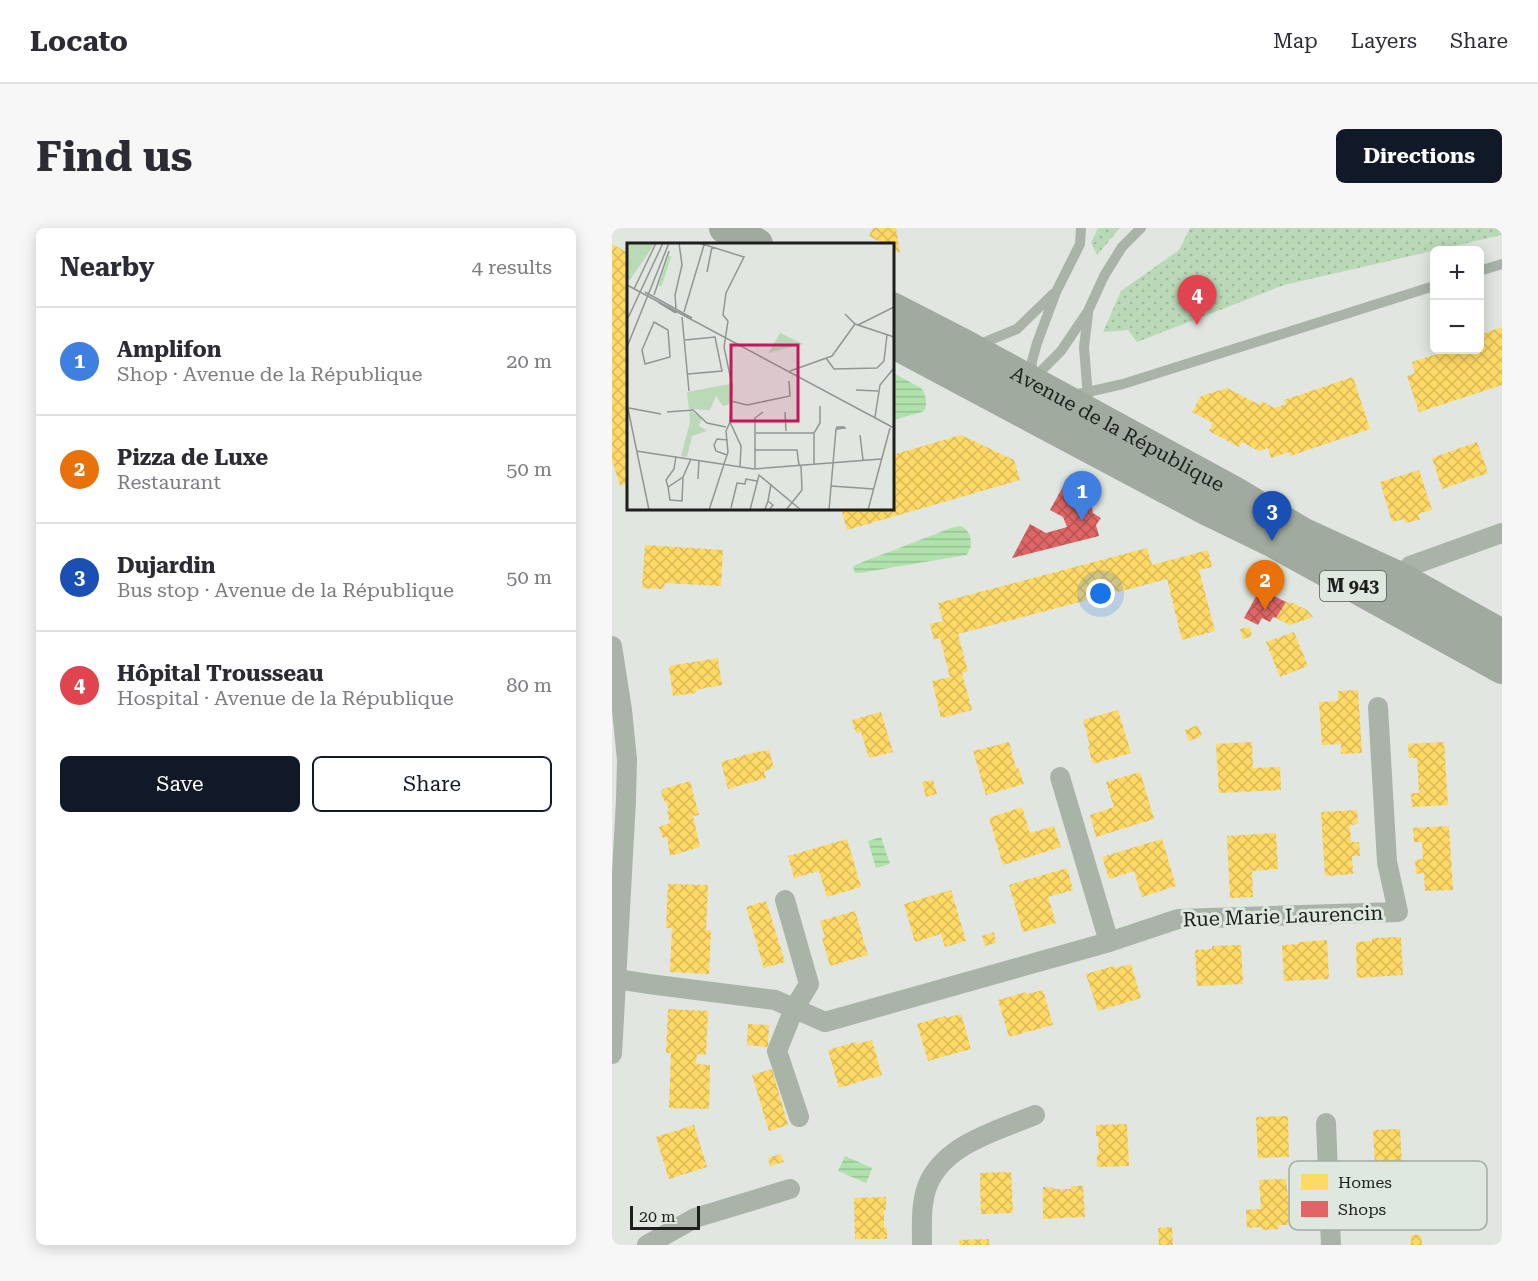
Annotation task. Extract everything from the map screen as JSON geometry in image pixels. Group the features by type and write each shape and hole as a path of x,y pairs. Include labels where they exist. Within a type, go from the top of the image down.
{"main road":[{"path":"725,228 755,243"},
{"name":"Avenue de la République","path":"894,310 963,362 1048,399 1203,507 1272,541 1502,668"},
{"name":"Avenue de la République","path":"894,343 963,362 1048,399 1232,491 1302,532 1398,577 1502,635"}],"street":[{"path":"1398,577 1410,566 1502,533"},
{"path":"612,646 627,760 612,1054"},
{"name":"Rue Marie Laurencin","path":"616,979 775,1000 825,1022 1109,942 1178,919 1398,912 1387,862 1378,707"},
{"path":"1060,777 1109,942"},
{"path":"785,900 809,984 794,1009 777,1051 799,1117"},
{"path":"922,1245 924,1200 929,1182 939,1167 950,1155 970,1143 1035,1116"},
{"path":"1326,1123 1328,1161"},
{"path":"647,1245 695,1218 790,1189"},
{"path":"1330,1230 1331,1245"}],"lane":[{"path":"1048,399 1032,361 1056,292 1080,244 1081,228"},
{"path":"1048,399 1062,351 1088,311 1104,276 1122,247 1141,228"},
{"path":"1484,269 1502,264"},
{"path":"1048,399 1123,384 1430,287"},
{"path":"990,383 963,362 1017,329 1056,292"},
{"path":"1048,399 1084,347 1088,311"}],"shaded area":[{"path":"1098,228 1120,228 1097,255 1091,243"},
{"path":"1190,228 1502,228 1502,235 1454,246 1430,246 1430,252 1284,285 1137,342 1128,330 1103,332 1121,291 1179,250"},
{"path":"894,374 921,388 926,401 922,412 894,420"},
{"path":"960,526 969,534 971,543 966,555 855,573 853,567 855,565"},
{"path":"881,837 890,864 876,868 868,841"},
{"path":"845,1156 872,1168 866,1183 838,1171"}],"building: Homes":[{"path":"873,228 896,228 900,253 894,250 894,243 882,243 869,236"},
{"path":"612,244 627,252 627,484 620,486 612,460"},
{"path":"1502,327 1502,385 1419,412 1407,376 1415,373 1412,362 1437,354 1484,354 1484,333"},
{"path":"1353,377 1370,429 1290,456 1289,452 1271,458 1268,448 1259,451 1242,442 1239,447 1209,431 1213,423 1192,412 1201,396 1227,388 1260,405 1262,401 1274,408 1286,404 1284,400"},
{"path":"961,435 1014,460 1020,480 847,530 842,510 894,510 894,454"},
{"path":"1477,442 1488,473 1442,489 1432,458"},
{"path":"1419,470 1432,510 1418,514 1420,520 1406,523 1404,519 1392,522 1380,482"},
{"path":"645,545 723,550 721,586 665,583 664,589 642,588"},
{"path":"1147,548 1152,565 1208,550 1212,567 1199,570 1215,631 1182,640 1167,579 958,634 968,672 962,673 972,710 941,718 932,681 950,677 940,638 934,640 930,624 943,621 938,603"},
{"path":"1286,602 1307,610 1313,617 1290,625 1276,618"},
{"path":"1250,627 1252,636 1243,639 1240,629"},
{"path":"1294,632 1308,666 1280,677 1266,642"},
{"path":"718,658 722,685 696,690 696,693 673,696 669,666"},
{"path":"1358,690 1362,753 1341,754 1341,744 1322,745 1319,702 1338,701 1338,691"},
{"path":"1118,710 1131,753 1093,764 1083,720"},
{"path":"881,712 893,752 869,758 861,732 856,733 852,720"},
{"path":"1198,725 1202,736 1189,741 1185,730"},
{"path":"1009,742 1016,768 1018,767 1024,784 986,795 973,751"},
{"path":"1252,742 1253,768 1280,767 1281,790 1219,793 1216,744"},
{"path":"1444,742 1448,805 1412,807 1411,793 1419,793 1417,758 1409,758 1408,744"},
{"path":"769,750 774,768 764,771 766,778 728,789 721,762"},
{"path":"1140,772 1154,819 1096,837 1090,815 1114,807 1106,782"},
{"path":"933,780 937,794 926,797 922,782"},
{"path":"690,781 699,815 693,816 700,847 670,856 667,837 663,838 659,827 670,823 667,812 669,811 661,792 663,789"},
{"path":"1022,807 1030,833 1054,826 1061,847 1003,865 989,818"},
{"path":"1357,810 1358,824 1350,825 1351,842 1359,842 1360,856 1352,856 1353,874 1325,876 1321,812"},
{"path":"1449,826 1453,890 1425,891 1424,873 1416,874 1415,860 1423,859 1422,842 1414,842 1413,828"},
{"path":"1276,833 1278,869 1252,871 1253,897 1230,898 1227,836"},
{"path":"847,839 861,887 827,897 819,871 794,878 788,856"},
{"path":"1162,839 1176,886 1142,897 1134,871 1109,879 1102,857"},
{"path":"1067,868 1073,890 1048,897 1056,923 1023,932 1009,885"},
{"path":"668,884 708,885 706,930 711,930 709,974 670,972 672,928 666,928"},
{"path":"951,890 966,941 945,947 941,934 915,942 904,904"},
{"path":"766,901 785,962 764,968 746,907"},
{"path":"855,911 868,955 830,966 820,921"},
{"path":"994,932 996,943 985,946 982,936"},
{"path":"1401,937 1403,975 1357,978 1356,942 1372,941 1372,938"},
{"path":"1327,940 1329,979 1284,981 1282,945"},
{"path":"1241,945 1243,984 1197,986 1195,950 1212,949 1212,946"},
{"path":"1131,964 1141,998 1098,1011 1086,974"},
{"path":"1043,990 1053,1025 1009,1037 998,1000"},
{"path":"668,1009 708,1011 706,1055 697,1054 696,1064 710,1065 709,1109 669,1108 671,1053 666,1053"},
{"path":"961,1014 971,1049 928,1061 917,1024"},
{"path":"748,1024 769,1025 768,1047 747,1045"},
{"path":"872,1040 882,1075 839,1088 828,1050"},
{"path":"772,1069 788,1125 769,1131 752,1075"},
{"path":"1288,1116 1289,1157 1258,1158 1256,1117"},
{"path":"1127,1124 1129,1166 1097,1167 1097,1154 1099,1154 1096,1125"},
{"path":"694,1125 707,1167 669,1179 656,1137"},
{"path":"1400,1129 1402,1161 1375,1161 1373,1130"},
{"path":"781,1154 784,1162 770,1166 768,1158"},
{"path":"1011,1172 1013,1213 981,1214 980,1173"},
{"path":"1286,1179 1288,1225 1278,1225 1279,1229 1247,1228 1246,1210 1261,1209 1259,1180"},
{"path":"1071,1186 1083,1186 1085,1217 1043,1219 1043,1187 1071,1189"},
{"path":"886,1197 884,1228 887,1228 887,1239 855,1239 854,1198"},
{"path":"1172,1227 1173,1245 1159,1245 1158,1228"},
{"path":"1411,1235 1421,1235 1422,1245 1411,1245"},
{"path":"989,1239 989,1245 959,1245 959,1240"}],"building: Shops":[{"path":"1066,481 1093,496 1091,500 1093,513 1101,518 1096,525 1099,536 1012,558 1030,524 1046,533 1067,527 1063,517 1050,510"},
{"path":"1258,593 1271,601 1274,596 1286,602 1276,618 1273,617 1270,622 1262,618 1258,625 1244,618"}],"place":[{"name":"Hôpital Trousseau","path":"1197,325"},
{"name":"Amplifon","path":"1082,521"},
{"name":"Dujardin","path":"1272,541"},
{"name":"Pizza de Luxe","path":"1265,610"}]}
